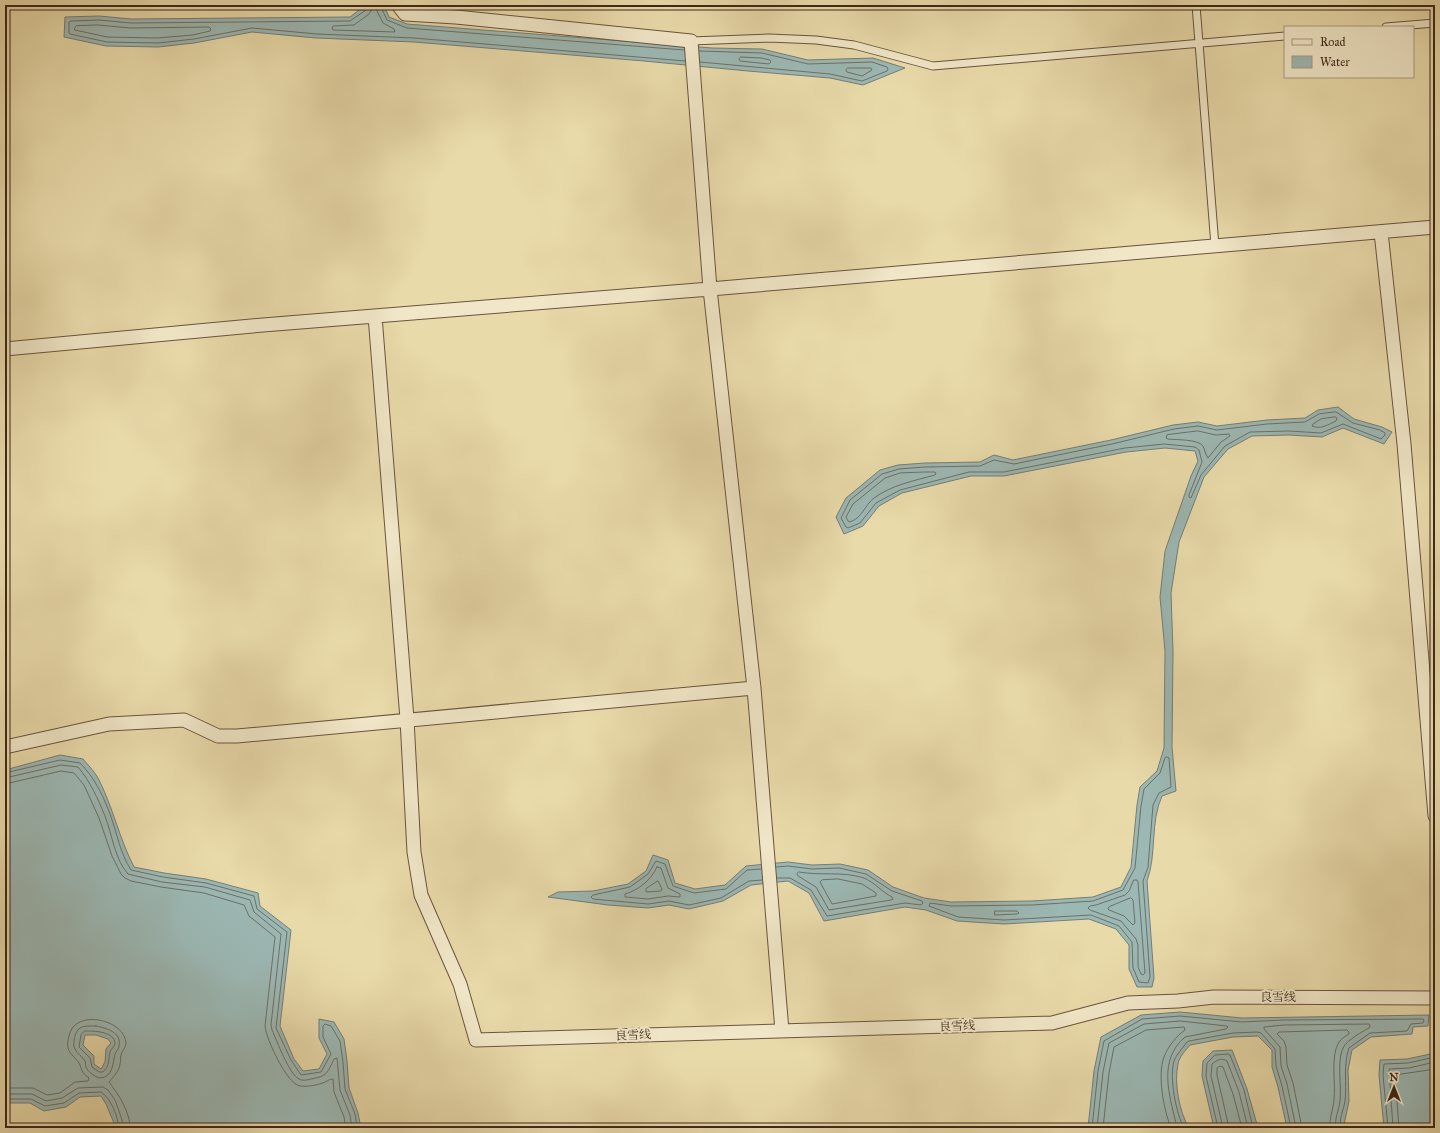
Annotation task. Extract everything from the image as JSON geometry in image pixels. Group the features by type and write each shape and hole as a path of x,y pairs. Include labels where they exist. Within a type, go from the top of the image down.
{"street":[{"path":"398,5 405,14 456,16 691,42 710,289 754,688 782,1031"},
{"path":"5,349 375,316 1435,227"},
{"path":"1381,232 1404,444 1435,816"},
{"path":"375,316 407,719"},
{"path":"5,748 109,724 184,720 218,736 237,736 407,719 754,688"},
{"name":"良雪线","path":"407,719 414,852 420,895 460,984 476,1040 1052,1023 1128,1003 1178,1001 1214,997 1435,998"}],"lane":[{"path":"1196,5 1215,246"},
{"path":"1396,26 1435,22"},
{"path":"691,42 769,38 816,40 854,45 933,66 1284,36"}],"water":[{"path":"363,5 384,5 389,17 407,24 712,48 762,49 808,60 873,58 905,68 863,85 830,78 644,61 414,42 316,38 252,32 194,43 158,47 106,46 64,37 65,17 99,16 131,19 350,17 363,7"},
{"path":"1338,407 1354,419 1382,427 1392,432 1384,444 1343,428 1322,437 1289,435 1252,436 1228,449 1204,477 1179,542 1171,593 1173,652 1172,747 1176,791 1162,796 1158,806 1152,860 1147,881 1154,978 1152,987 1137,987 1129,969 1129,945 1116,929 1089,919 1004,924 957,921 926,910 905,907 824,921 809,893 788,881 751,885 723,901 689,909 669,905 648,908 608,905 548,897 558,892 593,891 628,884 646,871 653,855 668,860 675,883 695,889 725,885 746,866 788,862 812,865 840,864 868,870 893,887 924,898 951,902 1032,901 1093,897 1121,887 1131,867 1140,787 1157,771 1164,748 1165,651 1160,597 1165,551 1191,476 1198,461 1195,451 1165,448 1126,452 1004,476 971,476 902,493 879,506 863,526 844,534 836,517 846,498 880,470 898,465 980,462 994,455 1013,460 1111,440 1173,425 1198,422 1217,426 1267,420 1305,418 1318,410"},
{"path":"60,755 83,759 93,770 103,789 134,867 206,879 258,893 260,906 291,930 280,1026 294,1059 303,1071 319,1069 327,1054 319,1038 319,1019 334,1022 344,1039 349,1088 358,1113 361,1128 116,1128 101,1096 80,1097 66,1107 44,1111 30,1103 5,1103 5,770","holes":["85,1035 96,1035 108,1039 111,1043 106,1049 105,1062 101,1069 94,1064 94,1056 83,1045"]},
{"path":"1180,1012 1242,1018 1429,1015 1428,1026 1413,1027 1412,1034 1371,1037 1352,1050 1348,1070 1349,1101 1344,1125 1345,1128 1287,1128 1272,1067 1272,1050 1258,1036 1233,1037 1190,1045 1183,1054 1178,1064 1177,1088 1182,1114 1189,1128 1088,1128 1094,1071 1101,1037 1141,1015"},
{"path":"1232,1050 1247,1089 1258,1128 1214,1128 1202,1076 1203,1061 1213,1051"},
{"path":"1435,1053 1435,1128 1384,1128 1379,1075 1380,1060 1407,1059"}]}
